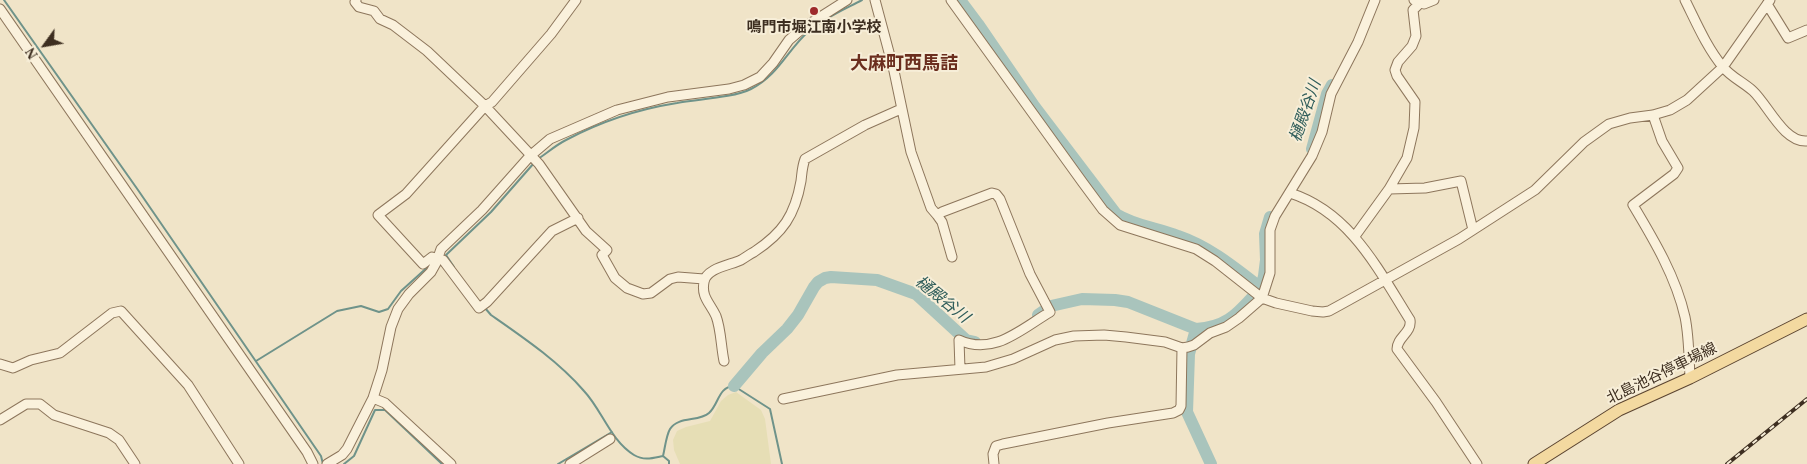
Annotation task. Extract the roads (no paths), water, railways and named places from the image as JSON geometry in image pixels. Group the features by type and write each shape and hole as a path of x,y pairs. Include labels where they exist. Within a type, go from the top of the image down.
{"main road":[{"name":"北島池谷停車場線","path":"1534,464 1619,410 1690,378 1807,319"}],"street":[{"path":"356,0 355,2 359,7 374,11 380,19 394,26 427,51 485,106 534,159 586,231 607,250 602,255 616,278 627,288 643,294 651,293 670,279 678,277 704,279"},
{"path":"438,259 423,264 378,215 406,194 485,106 492,102 551,34 576,0"},
{"path":"330,462 348,449 372,398 382,370 391,327 398,309 409,294 431,272 441,249 534,159 550,139 617,110 668,97 729,89 744,85 760,77 773,63 789,40 803,28 847,0"},
{"path":"875,0 900,95 901,109 911,152 931,208 942,222 952,257"},
{"path":"951,0 1083,183 1112,219 1120,225 1196,249 1258,294 1276,303 1312,311 1329,311 1460,239 1535,190 1595,133 1609,124 1670,110 1687,100 1723,67 1768,2 1788,38 1807,30"},
{"path":"783,399 897,375 986,367 1013,359 1056,340 1074,336 1104,335 1126,337 1188,347 1210,333 1226,327 1239,318 1258,294 1270,273 1270,230 1275,216 1312,156 1322,132 1331,94 1358,42 1376,0"},
{"path":"1355,236 1407,158 1414,128 1415,102 1395,70 1398,62 1412,46 1416,36 1417,4 1424,4 1434,0"},
{"path":"1685,0 1715,56 1723,67 1753,91 1782,128 1793,138 1801,142 1807,141"},
{"path":"0,9 307,452 313,464"},
{"path":"724,361 716,316 703,292 704,279 716,269 742,259 756,250 788,222 793,212 801,180 801,168 805,159 865,124 901,109"},
{"path":"1653,115 1662,141 1678,168 1674,174 1634,205 1666,265 1685,317 1690,378"},
{"path":"1388,189 1425,188 1461,181 1473,230"},
{"path":"936,215 992,193 996,194 1000,199 1030,274 1050,312 1001,342 971,346 959,340 960,369"},
{"path":"1290,193 1303,197 1326,209 1355,236 1410,320 1408,330 1399,339 1397,349 1436,402 1477,464"},
{"path":"438,259 479,308 552,231 578,218"},
{"path":"0,364 13,368 32,360 60,353 112,313 121,311 188,385 239,464"},
{"path":"994,464 993,454 996,446 1108,423 1172,413 1179,410 1188,347"},
{"path":"372,398 385,403 451,464"},
{"path":"0,420 26,404 40,404 54,415 109,433 119,440 135,464"},
{"path":"570,464 610,439"}],"waterway":[{"path":"4,0 138,190 321,456 323,464"},
{"path":"538,159 566,140 592,127 620,117 648,109 725,96 751,89 776,70 802,38 815,26 862,0"},
{"name":"樋殿谷川","path":"960,0 1034,106 1116,214 1201,246 1261,288 1240,311 1226,321 1208,328 1196,329"},
{"name":"樋殿谷川","path":"1312,149 1327,94 1332,85"},
{"path":"454,267 446,255 491,212 534,163"},
{"name":"樋殿谷川","path":"1261,288 1266,260 1265,234 1270,217"},
{"path":"256,361 337,311 361,306 379,312 388,309 401,291 431,264"},
{"name":"樋殿谷川","path":"734,386 762,353 787,329 798,315 814,287 825,278 877,280 916,294 966,340 975,342"},
{"name":"樋殿谷川","path":"1038,315 1051,306 1082,299 1115,300 1128,302 1196,329 1189,354 1187,412 1211,464"},
{"path":"485,308 491,315 552,360 574,380 590,399 612,433 634,455 645,458 663,456 670,429 674,425 678,422 705,416 725,389 734,386 770,409 782,464"},
{"path":"344,464 354,456 375,410 385,410 442,464"},
{"path":"558,464 612,432"},
{"path":"663,456 669,461 669,464"}],"railway":[{"path":"1727,464 1807,399"}],"place":[{"name":"鳴門市堀江南小学校","path":"814,11"}],"district":[{"name":"大麻町西馬詰","path":"904,64"}]}
